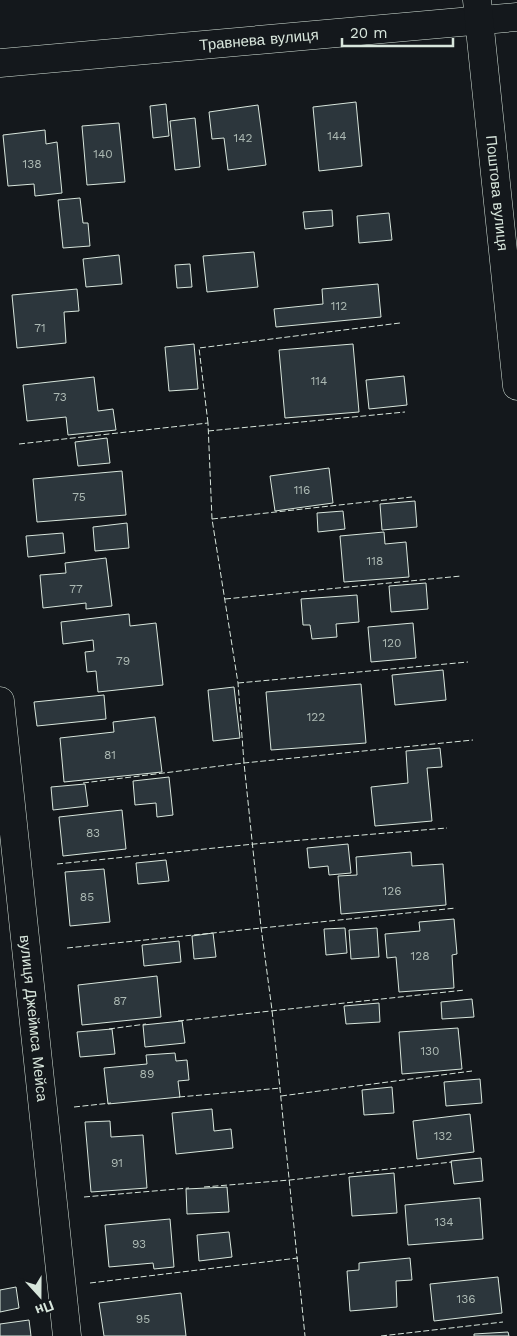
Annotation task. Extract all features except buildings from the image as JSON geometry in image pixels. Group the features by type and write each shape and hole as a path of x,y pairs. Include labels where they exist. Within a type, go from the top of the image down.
{"street":[{"name":"Травнева вулиця","path":"0,63 478,10 517,17"},
{"name":"Поштова вулиця","path":"478,10 517,386"},
{"name":"вулиця Джеймса Мейса","path":"0,701 67,1336"}],"fence":[{"path":"208,423 199,348 400,323"},
{"path":"208,431 405,412"},
{"path":"19,444 208,423 212,519 238,683 244,763 261,927 272,1010 305,1336"},
{"path":"212,519 412,497"},
{"path":"225,599 461,576"},
{"path":"238,683 468,662"},
{"path":"83,783 244,763 473,740"},
{"path":"57,864 254,844 447,828"},
{"path":"67,948 456,908"},
{"path":"178,1021 465,990"},
{"path":"109,1029 146,1024"},
{"path":"281,1096 472,1071"},
{"path":"179,1097 281,1088"},
{"path":"74,1107 111,1103"},
{"path":"204,1187 290,1180 452,1162"},
{"path":"84,1197 189,1188"},
{"path":"90,1283 298,1258"},
{"path":"381,1336 503,1322"}]}
